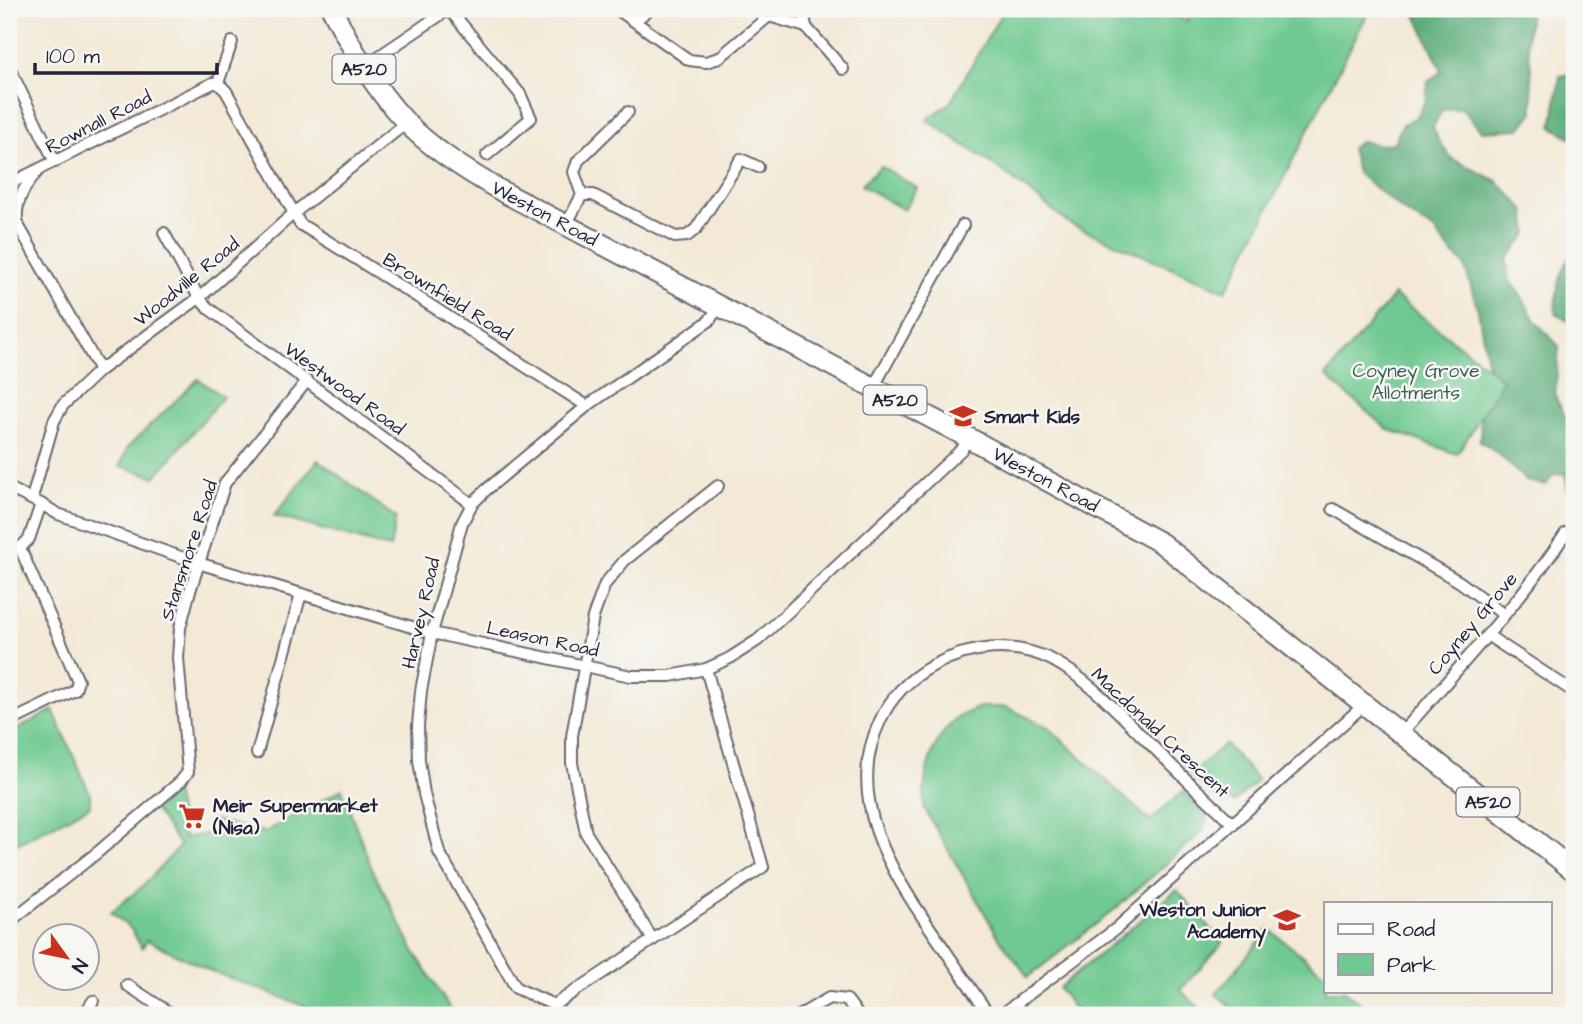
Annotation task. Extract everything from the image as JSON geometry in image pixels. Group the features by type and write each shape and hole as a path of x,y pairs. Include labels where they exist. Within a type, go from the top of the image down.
{"highway":[{"name":"Weston Road","path":"332,9 363,67 406,122 445,155 489,184 969,438 1161,543 1574,871"}],"street":[{"path":"363,67 449,9 520,94 531,118 487,155"},
{"path":"617,9 689,60 706,62 719,58 779,9"},
{"path":"634,22 650,9"},
{"path":"803,9 806,27 843,69"},
{"path":"769,16 806,27"},
{"path":"232,42 218,83 226,91 294,213"},
{"path":"9,67 55,162"},
{"name":"Rownall Road","path":"9,184 213,83 218,83"},
{"path":"566,225 582,195 574,172 578,161 628,112"},
{"name":"Woodville Road","path":"14,548 29,539 54,421 63,405 100,370 199,298 294,213 406,122"},
{"path":"582,195 593,195 675,237 687,236 696,229 741,159 758,167"},
{"path":"38,170 20,198 13,222 100,370"},
{"name":"Brownfield Road","path":"294,213 300,224 322,239 587,406"},
{"path":"873,388 963,225"},
{"path":"164,233 199,298"},
{"name":"Westwood Road","path":"199,298 208,308 306,382 472,504"},
{"name":"Harvey Road","path":"653,940 554,1004 516,988 437,844 424,794 419,760 421,691 432,633 454,546 472,504 587,406 709,321 720,305"},
{"name":"Stansmore Road","path":"9,922 98,852 181,782 188,772 178,658 180,628 198,563 226,483 306,382"},
{"name":"Leason Road","path":"9,488 58,514 198,563 432,633 631,676 670,676 706,669 758,640 868,539 962,449 969,438"},
{"path":"706,669 763,867 653,940 586,833 572,763 572,736 593,617 605,584 625,560 718,486"},
{"path":"1333,509 1460,582 1504,615"},
{"name":"Coyney Grove","path":"1401,734 1504,615 1566,533"},
{"path":"9,722 75,690 78,681 14,548"},
{"path":"257,753 301,594"},
{"path":"1487,635 1574,692"},
{"name":"Macdonald Crescent","path":"989,1015 898,881 873,823 867,793 872,737 884,711 903,686 922,671 950,657 984,648 1005,648 1050,659 1100,694 1233,824"},
{"path":"1001,1015 1117,928 1365,705"},
{"path":"127,985 173,1015"},
{"path":"800,1015 829,998 847,1000 858,1015"},
{"path":"84,1015 93,1001"}],"green space":[{"path":"1004,9 1155,9 1187,21 1193,9 1359,9 1368,13 1226,291 1070,224 1004,172 927,120 950,103"},
{"path":"1420,9 1530,9 1527,39 1533,112 1520,129 1481,131 1462,108 1442,110 1433,127 1439,142 1452,159 1497,181 1525,210 1528,233 1507,259 1508,278 1535,321 1559,346 1555,396 1566,418 1574,417 1574,503 1568,491 1565,473 1553,475 1546,485 1526,481 1502,457 1480,441 1481,416 1503,380 1488,368 1478,310 1464,264 1433,229 1405,212 1357,173 1351,148 1362,141 1378,145 1394,143 1403,124 1417,117 1426,99 1428,81 1442,71 1416,15"},
{"path":"1574,73 1574,139 1552,127 1560,76"},
{"path":"881,166 917,188 904,210 861,185"},
{"path":"1574,250 1574,320 1570,322 1555,313 1560,280"},
{"name":"Coyney Grove Allotments","path":"1394,295 1504,380 1457,454 1387,429 1326,376"},
{"path":"198,379 223,397 155,477 120,466 128,447"},
{"path":"318,460 396,518 390,548 274,516"},
{"path":"980,707 1006,707 1048,727 1150,821 1183,791 1207,816 1203,831 1114,910 1028,977 999,938 924,808 929,761 939,739 957,718"},
{"path":"53,710 90,794 90,806 9,848 9,733"},
{"path":"1225,744 1258,780 1234,802 1213,795 1191,774"},
{"path":"342,789 372,869 415,953 454,1015 328,1015 211,971 147,940 142,948 131,929 111,912 143,886 180,846 154,809 175,792 184,838 216,832 214,820 265,832"},
{"path":"1177,890 1223,943 1180,990 1207,1015 1078,1015 1059,988"},
{"path":"1269,929 1324,973 1324,992 1346,992 1369,1010 1365,1015 1241,1015 1216,994"}],"place":[{"name":"Smart Kids","path":"963,416"},
{"name":"Meir Supermarket (Nisa)","path":"192,816"},
{"name":"Weston Junior Academy","path":"1287,920"}]}
